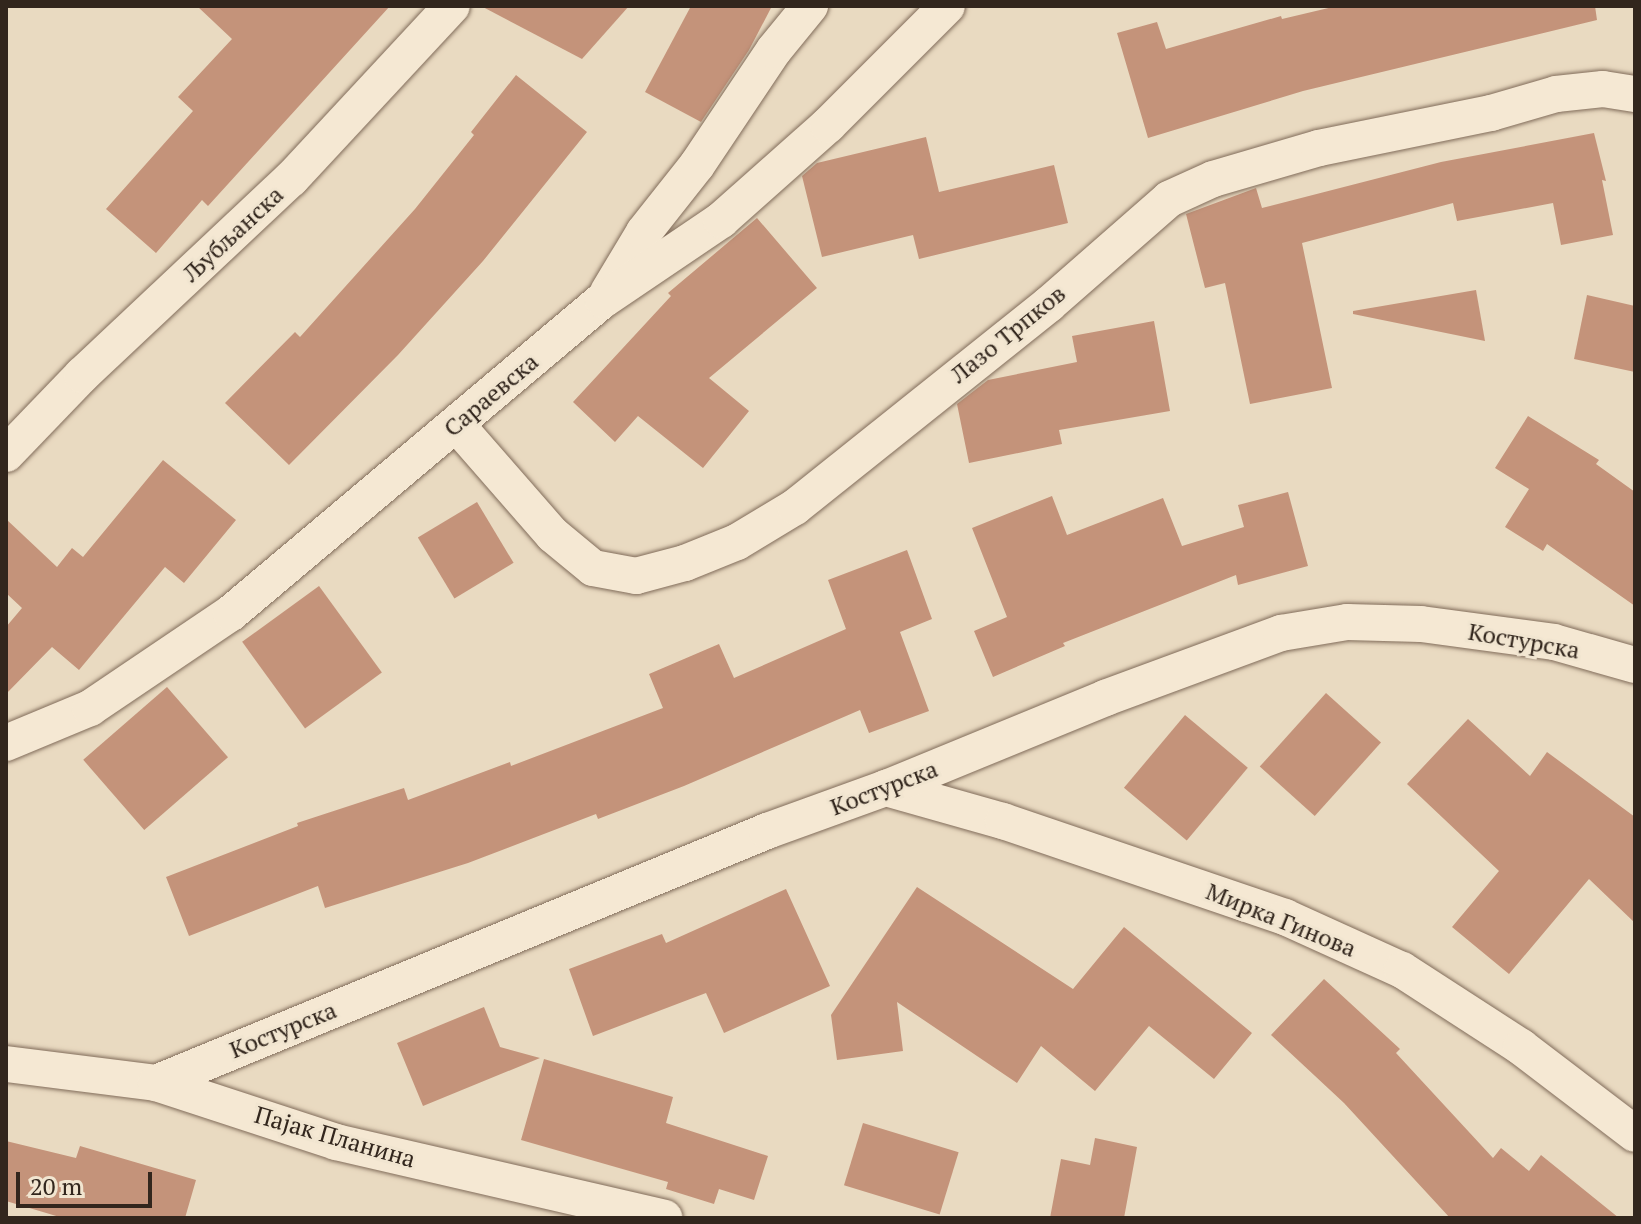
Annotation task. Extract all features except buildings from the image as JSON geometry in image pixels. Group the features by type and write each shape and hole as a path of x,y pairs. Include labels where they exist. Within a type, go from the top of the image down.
{"street":[{"name":"Љубљанска","path":"6,454 82,375 291,179 452,6"},
{"path":"603,300 644,232 697,165 774,50 810,6"},
{"name":"Сараевска","path":"6,743 90,708 207,631 603,300 721,220 828,125 947,6"},
{"name":"Лазо Трпков","path":"456,424 553,535 593,568 636,576 685,563 737,542 795,507 1048,305 1169,199 1213,179 1319,148 1491,113 1556,94 1603,89 1635,94"},
{"name":"Костурска","path":"156,1083 767,831 886,788 1105,698 1281,633 1347,622 1421,624 1554,642 1635,665"},
{"name":"Мирка Гинова","path":"886,788 1003,821 1285,917 1389,964 1521,1047 1635,1134"},
{"name":"Пајак Планина","path":"6,1064 156,1083 336,1142 664,1218"}]}
